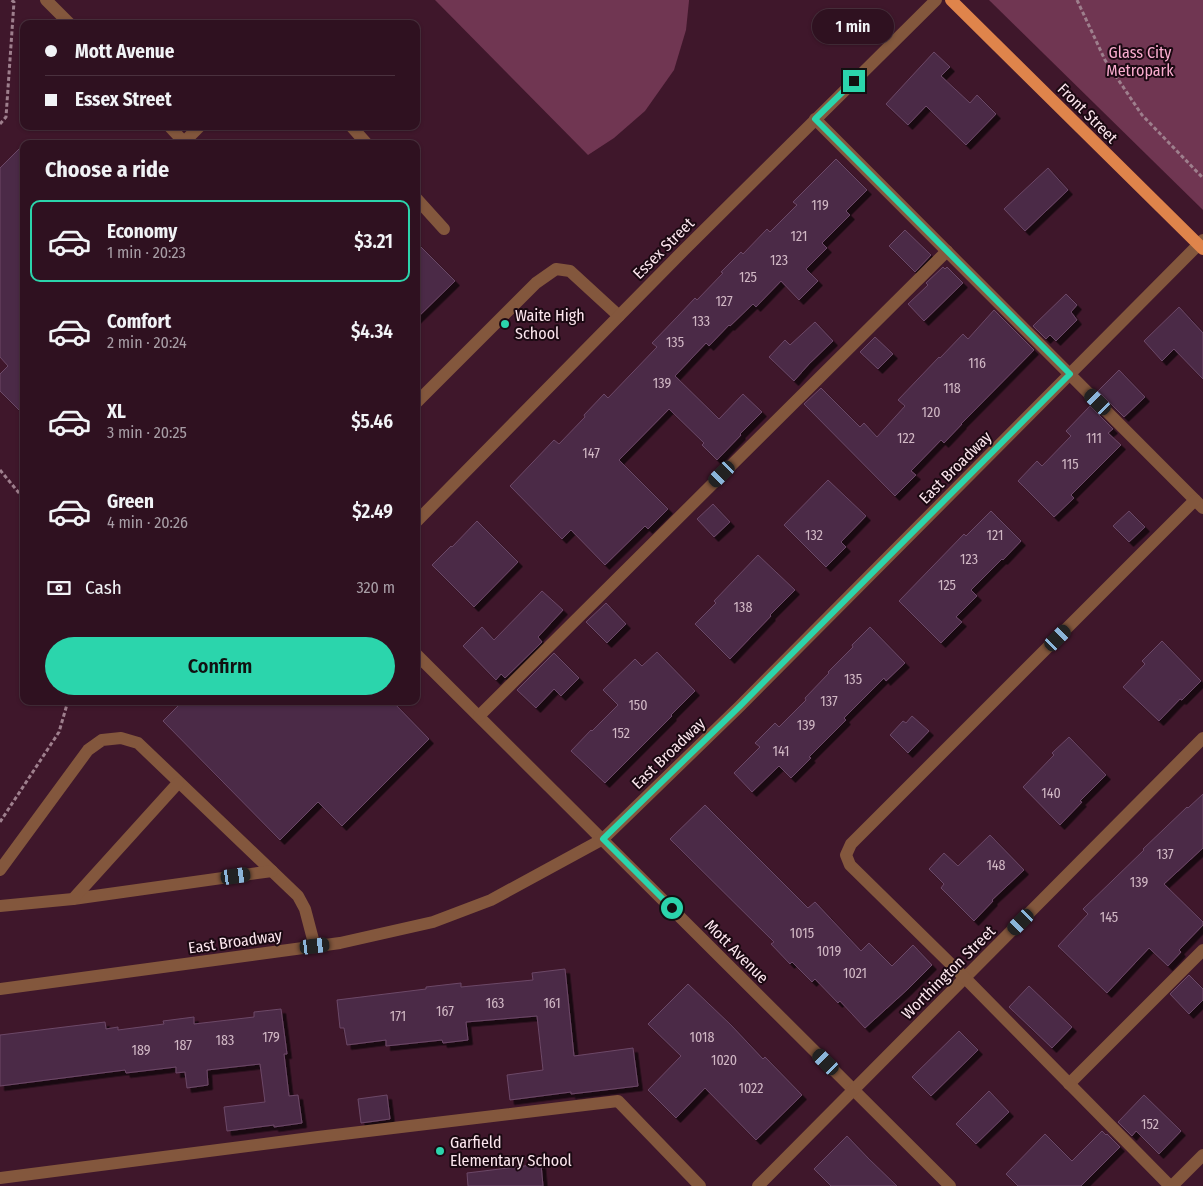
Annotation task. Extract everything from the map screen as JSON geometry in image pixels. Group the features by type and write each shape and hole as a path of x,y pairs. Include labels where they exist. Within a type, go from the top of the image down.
{"main road":[{"name":"Front Street","path":"951,0 1201,244"}],"street":[{"path":"46,0 66,20"},
{"name":"Essex Street","path":"420,518 815,119 936,0"},
{"path":"815,119 1199,504 851,844 846,855 850,865 1171,1186 1203,1155"},
{"path":"173,130 182,140"},
{"path":"187,140 196,130"},
{"path":"355,130 363,140"},
{"path":"420,202 444,229"},
{"name":"East Broadway","path":"0,989 340,943 433,922 491,900 603,839 740,706 1201,244"},
{"path":"479,716 947,251"},
{"path":"420,399 536,283 556,269 570,271 619,316"},
{"name":"Mott Avenue","path":"420,658 950,1186"},
{"path":"0,870 88,750 102,740 121,738 138,743 298,896 305,909 315,946"},
{"name":"Worthington Street","path":"758,1186 1203,738"},
{"path":"73,899 178,783"},
{"path":"0,906 73,899 272,871"},
{"path":"1069,1084 1203,950"},
{"path":"0,1178 618,1101 700,1186"}],"path":[{"path":"0,124 6,118 14,2 11,0"},
{"path":"1077,0 1105,60 1142,115 1203,178"},
{"path":"0,470 20,494"},
{"path":"0,822 59,732 67,705"}],"green space":[{"path":"435,0 689,1 686,30 674,70 645,111 614,138 588,155"},
{"name":"Glass City Metropark","path":"989,0 1203,0 1203,210"}],"building":[{"path":"934,52 950,67 941,76 970,103 977,95 996,114 966,145 926,106 908,125 886,104"},
{"path":"20,148 20,411 0,391 0,374 8,366 0,357 0,168"},
{"path":"836,159 867,190 846,211 850,215 822,243 827,248 806,269 818,281 799,300 781,281 756,307 753,304 709,346 706,343 675,376 719,419 743,394 762,412 717,460 702,445 704,443 669,409 619,460 668,509 648,529 645,526 605,565 571,530 562,539 510,486 554,440 559,444 604,394 608,398 657,347 652,343 695,298 697,300 741,252 743,254 767,229 770,232 797,205 793,202"},
{"path":"1048,168 1068,190 1025,231 1004,209"},
{"path":"905,230 931,255 915,272 889,246"},
{"path":"420,246 455,281 420,315"},
{"path":"943,267 945,269 947,267 963,283 924,321 908,304"},
{"path":"1066,294 1077,305 1071,312 1077,320 1056,341 1050,335 1046,339 1033,326"},
{"path":"1179,307 1203,333 1203,379 1174,349 1162,361 1144,341"},
{"path":"994,310 1034,350 944,443 941,440 911,471 916,475 895,496 804,404 821,388 860,427 864,423 877,437 905,406 898,400 963,334 968,339"},
{"path":"815,322 833,341 794,381 769,357 785,340 790,345"},
{"path":"875,337 893,354 878,369 860,352"},
{"path":"1119,370 1145,397 1124,417 1098,391"},
{"path":"1090,406 1113,429 1108,433 1121,445 1071,495 1074,498 1054,517 1018,481 1037,461 1042,466 1071,436 1066,431"},
{"path":"828,480 866,516 841,542 846,547 826,567 784,525"},
{"path":"713,504 730,522 714,537 697,519"},
{"path":"991,511 1021,541 971,590 977,596 956,617 962,622 941,643 899,601 964,534 966,536"},
{"path":"1129,511 1145,527 1129,542 1113,526"},
{"path":"477,521 518,562 474,607 432,565"},
{"path":"758,555 795,590 730,659 695,624"},
{"path":"542,591 563,610 538,637 542,642 505,678 501,674 496,680 463,646 482,627 494,640"},
{"path":"606,603 626,624 607,643 586,622"},
{"path":"870,627 905,663 886,681 884,678 844,718 846,720 791,778 779,766 752,792 734,773 760,747 755,743 775,723 779,727 806,700 805,698"},
{"path":"1162,641 1201,681 1159,721 1123,687 1145,664 1142,661"},
{"path":"657,652 695,691 605,783 571,751 618,705 603,690 635,659 642,666"},
{"path":"554,653 579,678 561,696 554,689 536,708 517,690"},
{"path":"179,705 396,705 429,739 342,826 318,802 280,840 163,721"},
{"path":"912,716 929,731 908,753 890,735 903,721 906,723"},
{"path":"1069,737 1106,775 1080,801 1082,802 1060,825 1023,787 1054,755 1052,753"},
{"path":"1203,794 1203,848 1164,884 1203,922 1203,925 1179,950 1181,952 1168,966 1149,948 1107,993 1058,946 1088,914 1083,909 1143,849"},
{"path":"705,805 808,908 815,902 861,951 869,943 892,966 913,945 932,965 865,1028 840,1001 838,1003 815,979 812,982 792,962 790,964 771,944 774,942 670,839"},
{"path":"990,835 1024,870 992,900 974,921 941,888 944,884 929,869 944,853 958,866"},
{"path":"565,969 574,1056 633,1048 638,1086 510,1100 507,1075 543,1070 537,1016 466,1022 468,1040 443,1043 442,1040 386,1046 386,1040 347,1045 344,1028 340,1028 337,1000 461,983 461,987 533,980 532,973"},
{"path":"1189,975 1203,989 1203,1000 1189,1014 1170,994"},
{"path":"688,984 802,1095 756,1140 705,1088 676,1118 648,1090 681,1056 648,1024"},
{"path":"1029,986 1072,1027 1052,1048 1009,1007"},
{"path":"281,1009 287,1054 284,1054 289,1096 298,1095 302,1123 227,1131 224,1107 265,1102 260,1064 207,1070 208,1085 187,1088 185,1072 176,1073 176,1067 126,1073 125,1070 0,1086 0,1035 105,1022 106,1029 118,1027 118,1030 164,1024 163,1021 194,1017 194,1024 254,1017 254,1012"},
{"path":"959,1031 978,1050 931,1096 912,1077"},
{"path":"989,1091 1009,1112 976,1144 956,1124"},
{"path":"387,1095 390,1119 361,1123 358,1099"},
{"path":"1144,1095 1181,1131 1159,1154 1136,1131 1132,1136 1118,1122"},
{"path":"1102,1131 1120,1147 1081,1186 1018,1186 1006,1174 1045,1134 1072,1161"},
{"path":"847,1136 897,1186 831,1186 814,1169"},
{"path":"541,1164 543,1186 468,1186 467,1173"}],"place":[{"name":"Waite High School","path":"505,324"},
{"name":"Garfield Elementary School","path":"440,1151"}],"route":[{"path":"672,908 603,839 740,706 1070,374 815,119 854,81"}]}
